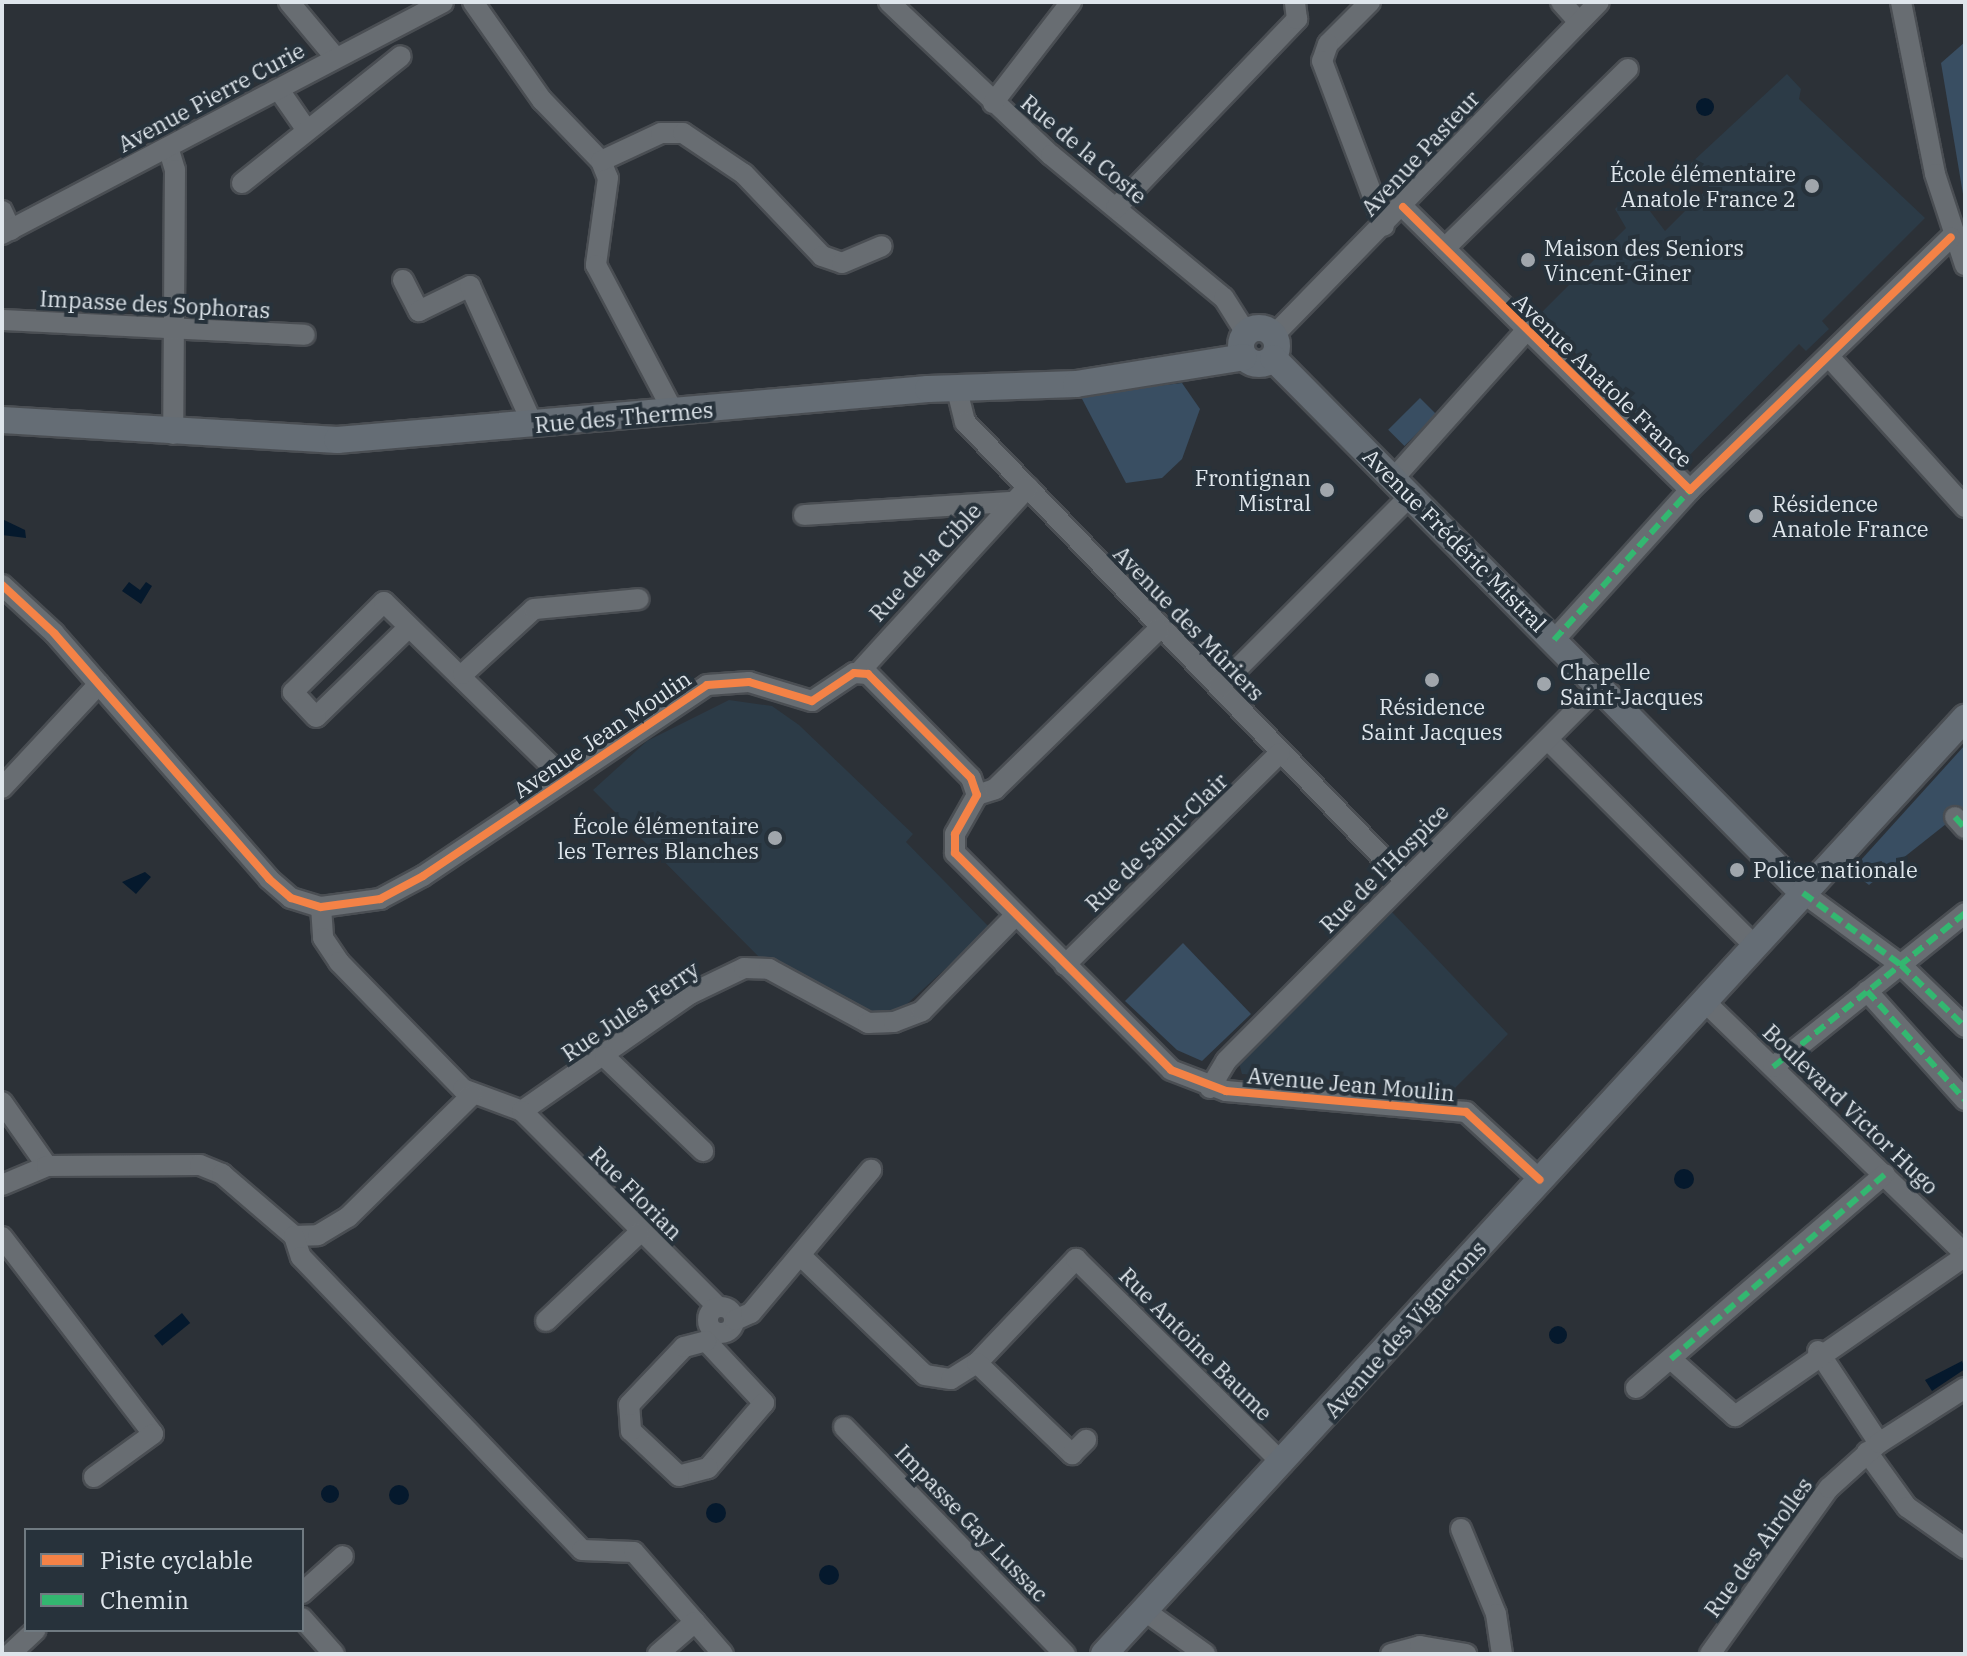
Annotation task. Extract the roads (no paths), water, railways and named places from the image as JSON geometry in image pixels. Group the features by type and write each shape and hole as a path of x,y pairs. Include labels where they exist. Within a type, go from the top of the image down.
{"main road":[{"name":"Rue des Thermes","path":"2,420 173,434 337,440 957,390 1076,384 1245,345 1261,328 1274,347"},
{"name":"Avenue Frédéric Mistral","path":"1274,347 1402,487 1803,893"},
{"name":"Avenue des Vignerons","path":"1104,1654 1283,1464 1703,1000 1965,718"}],"street":[{"path":"289,2 335,57"},
{"name":"Avenue Pierre Curie","path":"5,225 168,147 443,2"},
{"path":"473,2 542,100 601,161 608,178 596,265 674,413"},
{"name":"Rue de la Coste","path":"889,2 993,103 1224,298 1245,345"},
{"path":"993,103 1071,2"},
{"path":"1116,208 1297,19 1295,2"},
{"path":"1370,2 1328,44 1322,61 1384,226"},
{"path":"1561,2 1577,20"},
{"name":"Avenue Pasteur","path":"1274,347 1577,20 1599,2"},
{"path":"1901,2 1951,237 1965,265"},
{"path":"242,183 401,56"},
{"path":"1445,248 1628,69"},
{"path":"279,90 306,129"},
{"path":"601,161 661,133 683,133 744,174 822,256 842,263 882,246"},
{"path":"168,147 175,170 173,434"},
{"name":"Avenue Anatole France","path":"1403,207 1690,490 1831,359 1951,237"},
{"path":"403,280 419,311 470,286 533,425"},
{"name":"Impasse des Sophoras","path":"2,320 305,335"},
{"path":"1219,687 1402,487 1526,331"},
{"path":"1831,359 1965,507"},
{"name":"Avenue des Mûriers","path":"957,390 959,414 1159,629 1219,687 1405,881"},
{"name":"Rue de la Cible","path":"860,671 1028,487"},
{"path":"1554,640 1690,490"},
{"path":"804,515 1012,502"},
{"name":"Avenue Jean Moulin","path":"2,585 99,684 269,879 291,898 321,907 380,899 401,888 707,685 749,682 812,701 860,671"},
{"path":"463,674 534,609 639,599"},
{"path":"409,627 316,717 293,692 384,602 463,674 565,779"},
{"path":"860,671 971,778 977,795 995,789 1159,629"},
{"path":"2,788 99,684"},
{"name":"Rue de l'Hospice","path":"1210,1088 1226,1061 1599,687"},
{"path":"1548,740 1755,946"},
{"name":"Rue de Saint-Clair","path":"1065,965 1280,753"},
{"name":"Avenue Jean Moulin","path":"977,795 955,834 955,853 1171,1070 1210,1088 1466,1112 1540,1180"},
{"path":"1803,893 1901,965 1965,1027"},
{"path":"321,907 323,938 339,962 471,1096 522,1111"},
{"name":"Rue Jules Ferry","path":"522,1111 605,1057 690,994 744,968 769,969 868,1023 894,1022 922,1011 1016,915"},
{"path":"1773,1067 1964,917"},
{"path":"1867,991 1965,1100"},
{"name":"Boulevard Victor Hugo","path":"1703,1000 1965,1255"},
{"path":"605,1057 703,1151"},
{"path":"294,1236 318,1235 348,1217 471,1096"},
{"path":"2,1102 47,1166"},
{"name":"Rue Florian","path":"522,1111 639,1233 735,1320"},
{"path":"2,1185 47,1166 200,1165 222,1174 294,1236 301,1257 442,1408 582,1550 634,1552 723,1654"},
{"path":"718,1307 709,1314 709,1336 764,1403 708,1468 679,1476 631,1431 629,1405 684,1347 709,1336 724,1334 735,1320 751,1313 802,1257 871,1170"},
{"path":"1636,1388 1885,1174"},
{"path":"546,1321 639,1233"},
{"path":"2,1237 153,1434 94,1477"},
{"path":"1671,1359 1735,1416 1818,1351 1849,1341 1965,1255"},
{"path":"802,1257 925,1375 951,1379 977,1363 1072,1454 1086,1440"},
{"name":"Rue Antoine Baume","path":"977,1363 1076,1259 1283,1464"},
{"path":"1818,1351 1907,1507 1965,1548"},
{"name":"Rue des Airolles","path":"1710,1654 1770,1577 1810,1509 1873,1447 1965,1388"},
{"name":"Impasse Gay Lussac","path":"844,1427 1065,1654"},
{"path":"1461,1529 1496,1614 1502,1654"},
{"path":"304,1591 343,1556"},
{"path":"1145,1611 1205,1654"},
{"path":"304,1620 334,1654"},
{"path":"658,1654 695,1622"},
{"path":"10,1654 34,1632"},
{"path":"1391,1654 1420,1646 1466,1654"}],"place":[{"name":"École élémentaire Anatole France 2","path":"1812,186"},
{"name":"Maison des Seniors Vincent-Giner","path":"1528,260"},
{"name":"Frontignan Mistral","path":"1327,490"},
{"name":"Résidence Anatole France","path":"1756,516"},
{"name":"Résidence Saint Jacques","path":"1432,680"},
{"name":"Chapelle Saint-Jacques","path":"1544,684"},
{"name":"École élémentaire les Terres Blanches","path":"775,838"},
{"name":"Police nationale","path":"1737,870"}]}
